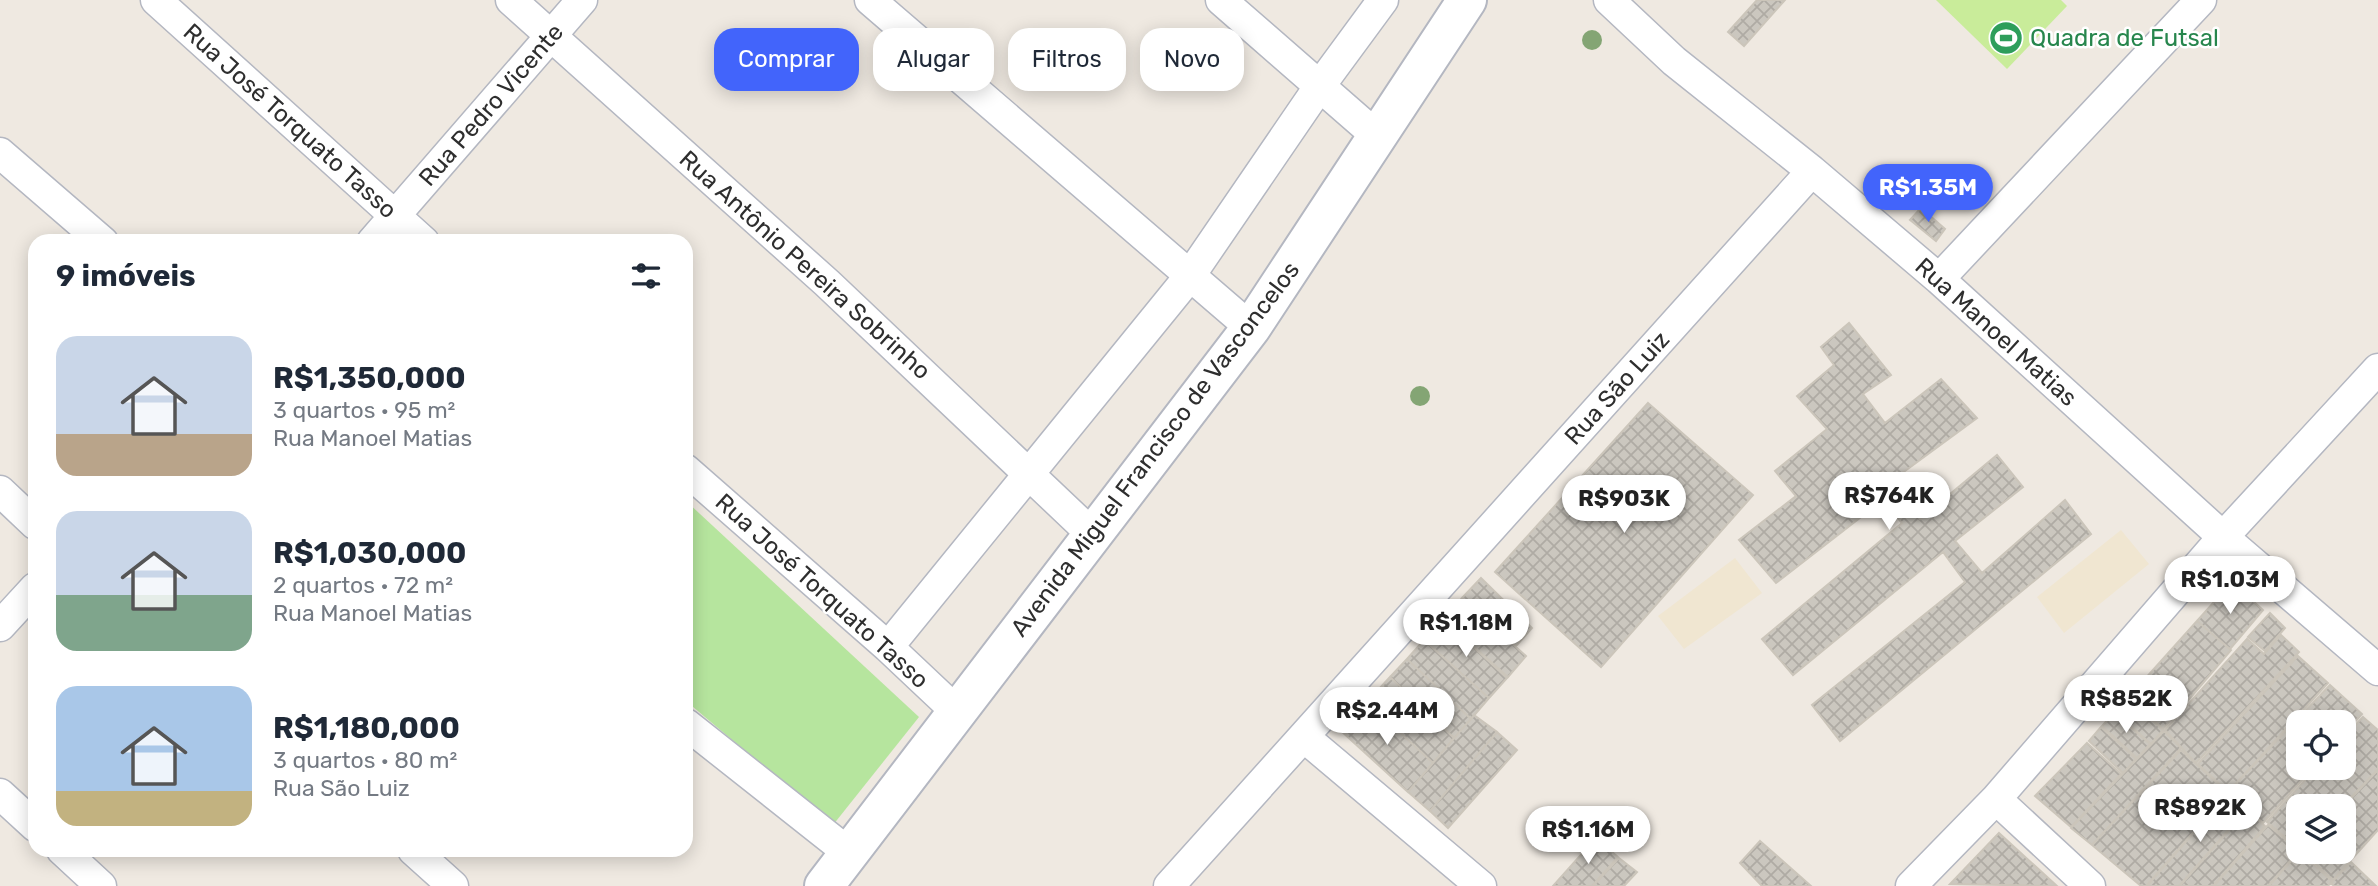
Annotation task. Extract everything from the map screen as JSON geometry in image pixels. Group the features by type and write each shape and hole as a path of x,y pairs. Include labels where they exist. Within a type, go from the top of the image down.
{"street":[{"name":"Rua José Torquato Tasso","path":"156,0 415,234"},
{"name":"Rua Antônio Pereira Sobrinho","path":"512,0 827,283 1093,535"},
{"name":"Rua Pedro Vicente","path":"379,234 582,0"},
{"path":"870,0 1251,328"},
{"path":"1221,0 1378,137"},
{"path":"888,647 1189,277 1319,87 1383,0"},
{"name":"Avenida Miguel Francisco de Vasconcelos","path":"824,886 1251,328 1467,0"},
{"name":"Rua Manoel Matias","path":"1609,0 1674,61 1812,171 1939,279 2223,537 2378,670"},
{"path":"1939,279 2201,0"},
{"path":"0,153 94,234"},
{"name":"Rua São Luiz","path":"1169,886 1812,171"},
{"path":"1911,886 1996,799 2223,537 2378,369"},
{"name":"Rua José Torquato Tasso","path":"693,476 888,647 957,712"},
{"path":"0,491 28,517"},
{"path":"0,626 28,596"},
{"path":"693,730 849,853"},
{"path":"1304,737 1480,886"},
{"path":"0,794 28,820"},
{"path":"1996,799 2090,886"},
{"path":"70,857 101,886"},
{"path":"421,857 453,886"}],"shaded area":[{"path":"2121,530 2149,564 2064,633 2037,597"},
{"path":"1735,558 1762,593 1684,649 1658,616"}],"green space":[{"name":"Quadra de Futsal","path":"1936,0 2061,0 2067,6 2007,69"},
{"path":"693,507 919,717 833,825 693,707"}],"building":[{"path":"1757,0 1785,0 1744,46 1728,32"},
{"path":"1921,208 1945,229 1936,241 1910,220"},
{"path":"1849,323 1891,375 1863,394 1885,423 1941,379 1977,418 1890,482 1920,519 1997,455 2023,487 1955,541 1982,573 2065,500 2091,534 1840,741 1812,705 1965,582 1943,552 1793,675 1762,639 1902,523 1883,500 1776,583 1739,540 1796,496 1775,471 1827,429 1797,396 1834,365 1821,347"},
{"path":"1648,403 1753,495 1601,667 1495,572"},
{"path":"1481,578 1532,628 1516,646 1462,598"},
{"path":"2232,582 2263,610 2230,649 2197,621"},
{"path":"1462,598 1526,656 1508,677 1444,620"},
{"path":"2270,613 2285,628 2265,651 2248,637"},
{"path":"1444,620 1507,678 1489,698 1424,640"},
{"path":"2197,621 2231,650 2180,710 2144,680"},
{"path":"2281,635 2299,652 2196,763 2165,730 2247,639 2264,654"},
{"path":"1424,640 1489,698 1471,719 1407,659"},
{"path":"2298,656 2328,683 2303,710 2286,710 2286,729 2228,792 2198,764"},
{"path":"1407,659 1471,719 1454,738 1390,677"},
{"path":"1390,677 1454,738 1433,763 1367,702"},
{"path":"2143,682 2179,711 2163,729 2129,697"},
{"path":"2330,685 2362,714 2356,721 2356,710 2306,710"},
{"path":"2127,698 2163,730 2151,744 2115,712"},
{"path":"1367,702 1433,763 1408,792 1341,731"},
{"path":"2114,713 2150,744 2137,758 2102,726"},
{"path":"1474,715 1497,732 1430,811 1408,792"},
{"path":"2363,717 2378,730 2378,769 2354,794 2292,794 2305,780 2356,780 2356,724"},
{"path":"2101,727 2136,759 2123,773 2089,741"},
{"path":"2164,731 2181,748 2092,845 2071,828"},
{"path":"2286,731 2286,780 2302,780 2289,794 2286,794 2286,798 2263,823 2228,792"},
{"path":"1497,732 1517,750 1448,828 1430,811"},
{"path":"2087,743 2121,774 2071,827 2035,796"},
{"path":"2181,750 2228,793 2146,886 2141,886 2092,845"},
{"path":"2378,770 2378,830 2356,854 2356,794"},
{"path":"2228,794 2247,809 2179,886 2147,886"},
{"path":"2286,801 2286,838 2267,822"},
{"path":"2247,810 2265,826 2213,886 2180,886"},
{"path":"2268,825 2286,840 2287,864 2268,886 2214,886"},
{"path":"1999,833 2057,886 1950,884"},
{"path":"1596,838 1618,857 1592,886 1553,886"},
{"path":"1760,841 1811,886 1762,886 1740,863"},
{"path":"1619,858 1637,872 1624,886 1593,886"},
{"path":"2288,864 2313,864 2332,881 2328,886 2269,886"},
{"path":"2316,864 2347,864 2333,880"},
{"path":"2349,864 2353,864 2376,886 2334,886 2331,883"}],"place":[{"name":"Quadra de Futsal","path":"2006,38"}]}
